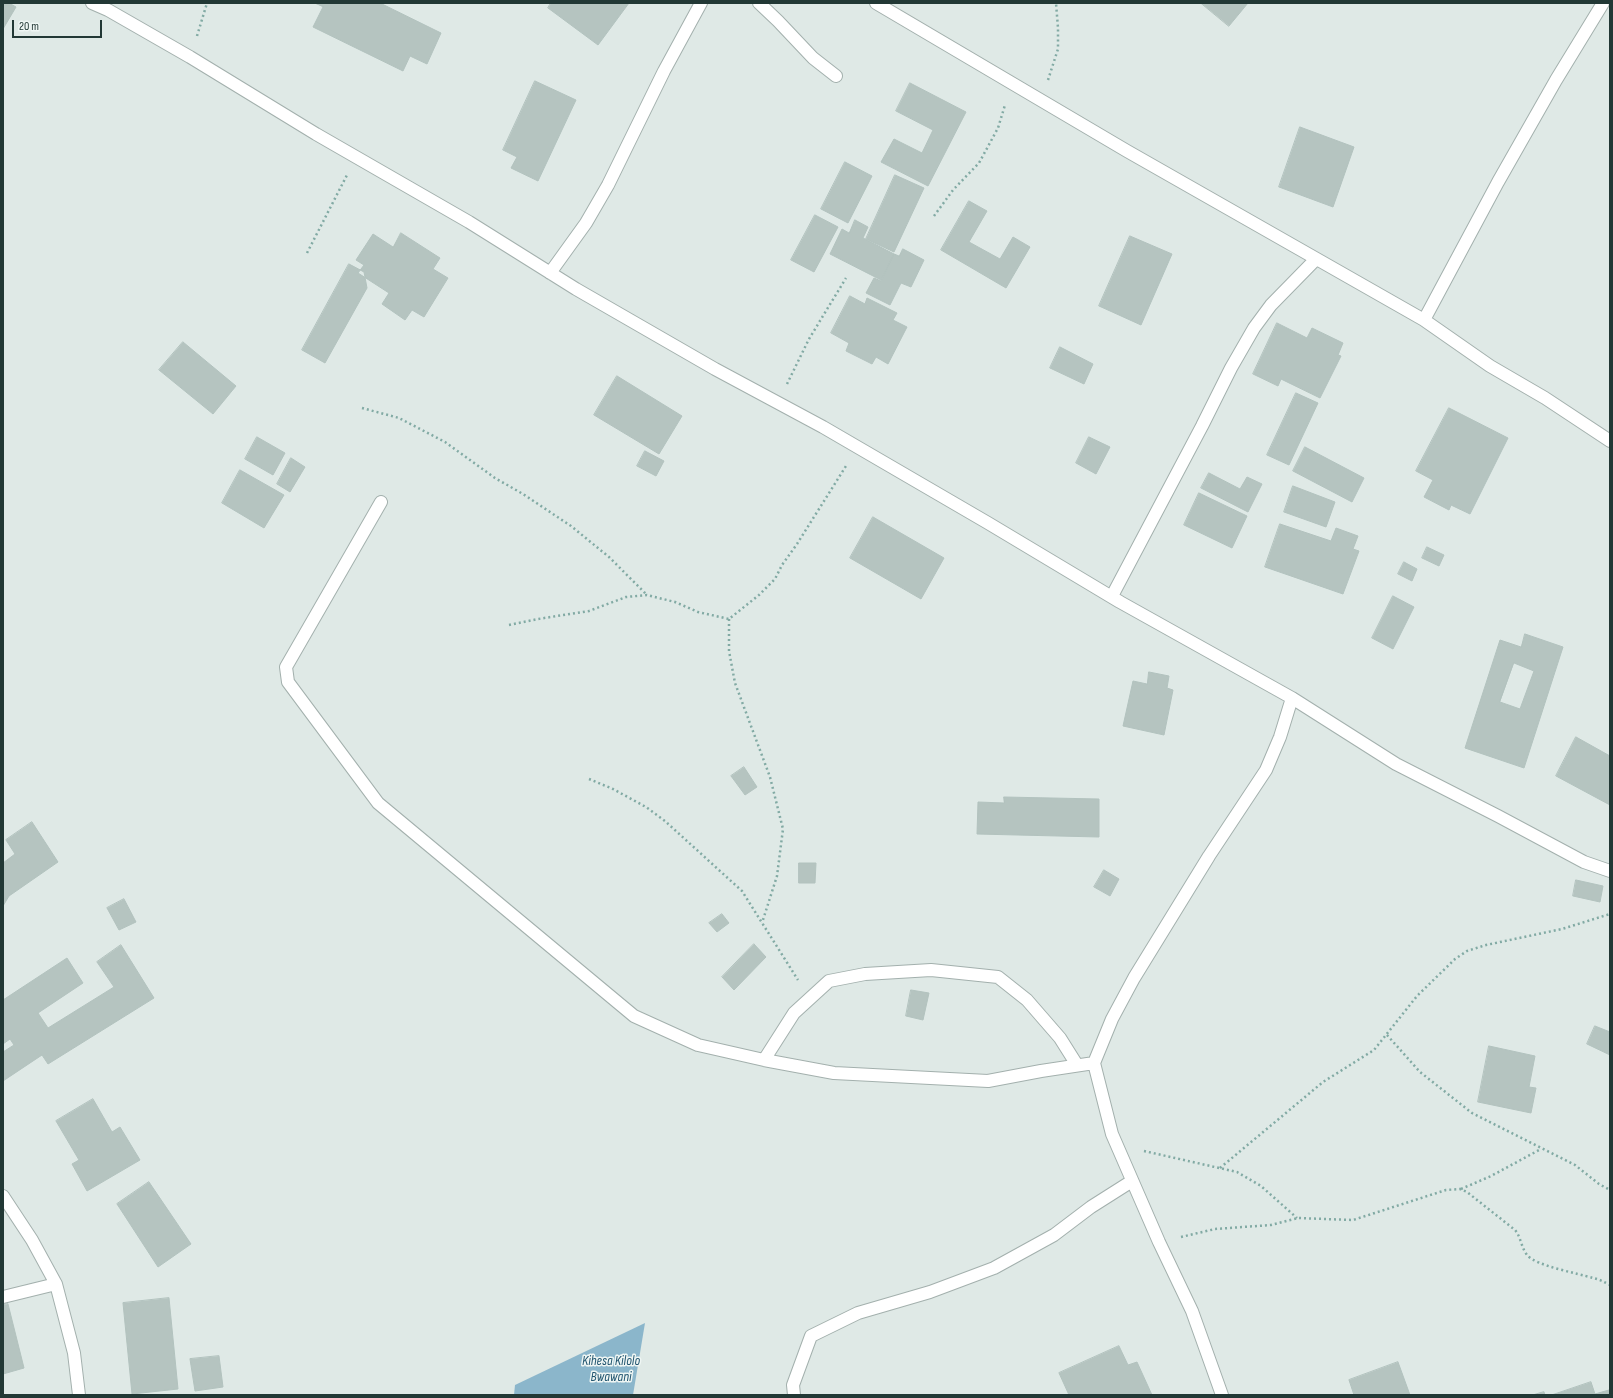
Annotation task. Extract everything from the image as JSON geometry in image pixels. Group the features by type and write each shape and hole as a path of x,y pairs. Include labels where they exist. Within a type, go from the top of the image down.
{"street":[{"path":"92,3 110,7 356,157 469,222 576,289 777,404 858,447 1112,596 1292,698 1396,764 1584,862 1610,871"},
{"path":"550,272 586,223 608,185 664,71 701,3"},
{"path":"759,3 778,20 813,58 836,76"},
{"path":"876,3 1036,99 1424,320 1490,366 1545,398 1610,441"},
{"path":"1424,320 1498,182 1556,80 1603,3"},
{"path":"1112,596 1202,426 1230,368 1254,328 1271,305 1316,259"},
{"path":"381,502 286,668 288,682 378,803 634,1016 698,1045 764,1060 834,1073 988,1081 1094,1063"},
{"path":"1222,1395 1192,1311 1159,1242 1116,1145 1094,1063 1112,1019 1134,978 1209,856 1266,770 1280,737 1292,698"},
{"path":"764,1060 794,1013 829,981 865,974 931,970 998,977 1027,1000 1060,1038 1077,1065"},
{"path":"794,1395 793,1385 811,1336 858,1313 930,1292 994,1268 1054,1235 1090,1207 1132,1180"},
{"path":"3,1196 32,1240 56,1284 74,1353 79,1395"},
{"path":"3,1297 56,1284"}],"path":[{"path":"190,57 208,3"},
{"path":"1036,99 1047,85 1058,49 1056,3"},
{"path":"934,216 953,190 979,163 998,128 1011,83"},
{"path":"307,253 356,157"},
{"path":"777,404 809,338 846,278"},
{"path":"362,408 399,418 445,442 495,478 523,494 571,526 609,557 648,595"},
{"path":"728,619 759,595 775,579 782,564 797,544 858,447"},
{"path":"509,625 538,619 589,612 626,596 648,595 675,602 698,612 728,619"},
{"path":"728,619 729,651 735,683 770,778 783,829 777,876 762,923"},
{"path":"589,779 613,789 646,807 665,821 742,891 810,999"},
{"path":"1220,1168 1323,1082 1374,1050 1421,991 1455,959 1467,951 1486,945 1562,929 1610,914"},
{"path":"1387,1035 1420,1072 1472,1113 1575,1165 1599,1184 1610,1190"},
{"path":"1116,1145 1237,1172 1260,1186 1298,1218"},
{"path":"1159,1242 1215,1230 1271,1225 1298,1218 1353,1220 1446,1190 1460,1189 1491,1176 1541,1149"},
{"path":"1460,1189 1467,1192 1516,1230 1522,1247 1528,1256 1536,1262 1595,1278 1610,1285"}],"water":[{"name":"Kihesa Kilolo Bwawani","path":"645,1323 633,1395 514,1395 515,1385"}],"building":[{"path":"3,3 9,3 16,7 3,29"},
{"path":"315,3 380,3 441,33 427,64 410,56 403,71 313,27 323,7"},
{"path":"551,3 629,3 598,45 548,8"},
{"path":"1201,3 1248,3 1229,26"},
{"path":"535,81 576,100 538,181 511,168 517,157 503,150"},
{"path":"910,83 966,112 928,186 881,162 894,139 922,153 933,130 896,111"},
{"path":"1300,127 1354,147 1333,207 1279,187"},
{"path":"845,162 872,176 848,223 821,209"},
{"path":"895,175 924,188 894,252 866,239"},
{"path":"969,201 987,211 969,242 1000,259 1013,237 1030,247 1006,288 941,250"},
{"path":"815,215 838,227 814,272 791,260"},
{"path":"855,220 868,227 863,238 894,254 881,280 830,254 842,229 849,233"},
{"path":"401,233 440,258 433,269 448,278 424,317 412,310 405,320 382,304 389,293 358,273 364,265 356,260 373,234 393,247"},
{"path":"1130,236 1172,254 1141,325 1099,306"},
{"path":"903,249 924,260 911,287 901,283 890,305 866,293 874,278 881,281 894,254 899,256"},
{"path":"349,264 364,272 367,288 325,363 302,350"},
{"path":"850,296 865,304 867,298 897,313 893,320 907,327 888,364 876,357 872,364 846,351 849,343 831,333"},
{"path":"1277,323 1307,338 1312,328 1343,343 1338,355 1341,356 1320,398 1281,379 1278,386 1253,374"},
{"path":"183,342 236,386 213,414 159,370"},
{"path":"1060,347 1093,364 1084,384 1050,368"},
{"path":"617,376 682,416 659,454 594,415"},
{"path":"1296,393 1318,403 1289,465 1267,455"},
{"path":"1449,408 1508,438 1470,514 1451,505 1449,510 1424,497 1433,480 1416,471"},
{"path":"257,437 285,453 273,475 245,459"},
{"path":"1089,437 1110,447 1096,474 1076,463"},
{"path":"1305,447 1364,478 1352,502 1293,471"},
{"path":"645,451 664,461 656,476 637,466"},
{"path":"291,458 305,467 290,492 277,484"},
{"path":"240,470 284,495 264,528 222,503"},
{"path":"1209,473 1240,489 1247,477 1262,484 1248,512 1201,488"},
{"path":"1293,486 1335,502 1326,527 1284,512"},
{"path":"1199,493 1247,516 1232,548 1184,525"},
{"path":"873,517 944,558 921,599 850,558"},
{"path":"1280,524 1331,541 1336,528 1358,536 1353,549 1359,551 1343,594 1265,567"},
{"path":"1427,547 1444,555 1439,566 1422,558"},
{"path":"1404,562 1417,569 1412,581 1398,574"},
{"path":"1393,596 1414,607 1393,649 1372,638"},
{"path":"1525,634 1563,647 1524,768 1465,748 1500,640 1521,647","holes":["1514,663 1534,671 1520,709 1500,702"]},
{"path":"1149,672 1169,676 1167,688 1173,690 1164,735 1123,726 1133,681 1147,684"},
{"path":"1576,737 1610,756 1610,805 1556,776"},
{"path":"744,767 757,787 745,795 731,776"},
{"path":"1004,797 1099,799 1099,837 977,834 978,802 1004,803"},
{"path":"32,822 58,862 9,896 3,906 3,863 15,854 6,840"},
{"path":"799,863 816,863 815,883 799,883"},
{"path":"1104,870 1119,879 1110,896 1094,887"},
{"path":"1576,880 1603,886 1600,902 1573,896"},
{"path":"124,899 136,922 119,930 107,908"},
{"path":"722,914 729,923 717,932 709,923"},
{"path":"754,944 766,957 734,990 722,977"},
{"path":"121,945 154,998 48,1064 42,1055 3,1081 3,1052 14,1045 10,1039 3,1044 3,1000 67,958 83,983 38,1013 48,1028 114,987 97,962"},
{"path":"911,990 929,993 923,1020 906,1016"},
{"path":"1595,1026 1610,1032 1610,1055 1587,1044"},
{"path":"1489,1046 1535,1056 1529,1087 1536,1088 1531,1113 1478,1102"},
{"path":"93,1099 112,1132 120,1127 140,1160 87,1191 72,1164 79,1160 56,1121"},
{"path":"149,1182 191,1244 158,1267 117,1204"},
{"path":"169,1298 178,1389 132,1394 123,1303"},
{"path":"8,1304 24,1368 3,1374 3,1305"},
{"path":"1119,1346 1128,1365 1137,1362 1152,1395 1069,1395 1059,1373"},
{"path":"219,1356 223,1387 195,1391 190,1359"},
{"path":"1398,1362 1410,1395 1354,1395 1349,1380"},
{"path":"1591,1382 1595,1394 1609,1390 1610,1395 1552,1395"},
{"path":"1544,1392 1545,1395 1533,1395"}]}
